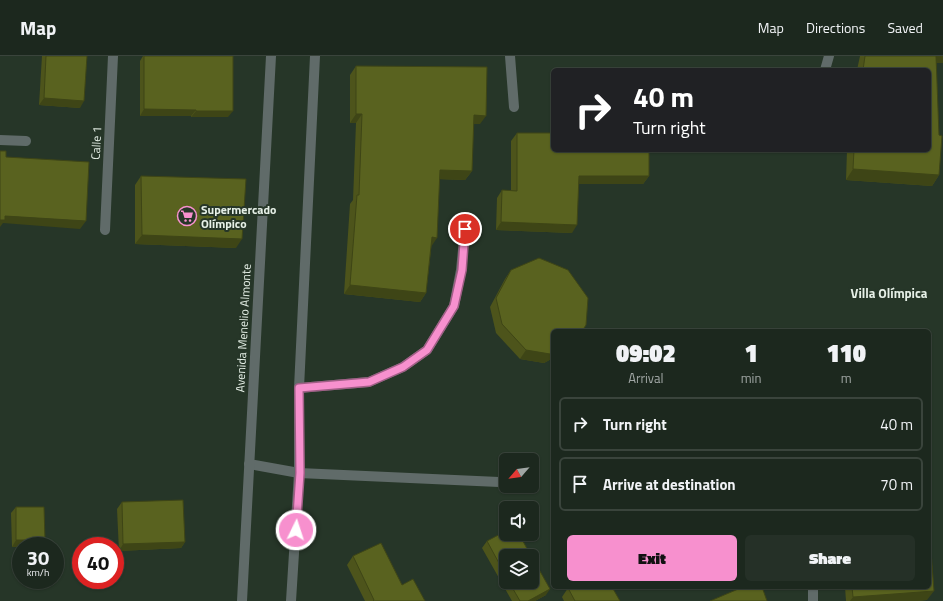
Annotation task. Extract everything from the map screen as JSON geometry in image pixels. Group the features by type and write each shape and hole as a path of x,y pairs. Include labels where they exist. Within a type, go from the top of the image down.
{"street":[{"name":"Calle 1","path":"105,230 113,56"},
{"name":"Avenida Menelio Almonte","path":"242,601 271,56"},
{"path":"292,601 300,473 299,388 315,56"},
{"path":"510,56 514,107"},
{"path":"826,68 829,56"},
{"path":"0,140 26,142"},
{"path":"299,388 369,382 403,367 427,350 454,306 462,270 465,229"},
{"path":"249,464 300,473 499,482"},
{"path":"814,589 814,601"}],"building":[{"path":"46,56 87,56 84,101 44,98"},
{"path":"144,56 233,56 233,111 144,109"},
{"path":"865,56 936,56 939,135 942,136 939,175 853,169 854,152 931,152 931,68 863,68"},
{"path":"356,66 487,67 486,116 474,115 472,171 440,170 437,238 432,237 426,293 350,285 357,195 359,195 362,114 356,114"},
{"path":"517,133 551,133 551,152 649,152 649,176 579,176 577,225 501,222 502,190 517,191"},
{"path":"0,151 6,151 6,157 89,162 86,221 5,216 5,220 0,220"},
{"name":"Supermercado Olímpico","path":"141,176 246,179 242,239 142,235"},
{"path":"539,258 568,270 588,298 586,325 583,329 551,329 550,354 526,350 502,324 496,298 511,270"},
{"path":"183,500 185,542 124,544 122,502"},
{"path":"16,507 44,507 45,537 16,537"},
{"path":"499,535 499,541 523,541 527,549 499,549 499,563 487,541"},
{"path":"381,543 402,585 413,579 425,601 373,601 374,600 353,556"},
{"path":"931,551 934,591 853,597 852,589 931,589"},
{"path":"539,569 550,589 528,601 520,601 513,589 539,589"},
{"path":"569,589 613,589 620,601 575,601"},
{"path":"738,589 763,589 767,601 710,601"}],"place":[{"name":"Supermercado Olímpico","path":"187,216"}],"district":[{"name":"Villa Olímpica","path":"889,293"}],"route":[{"path":"296,530 300,473 299,388 369,382 403,367 427,350 454,306 462,270 465,229"}]}
